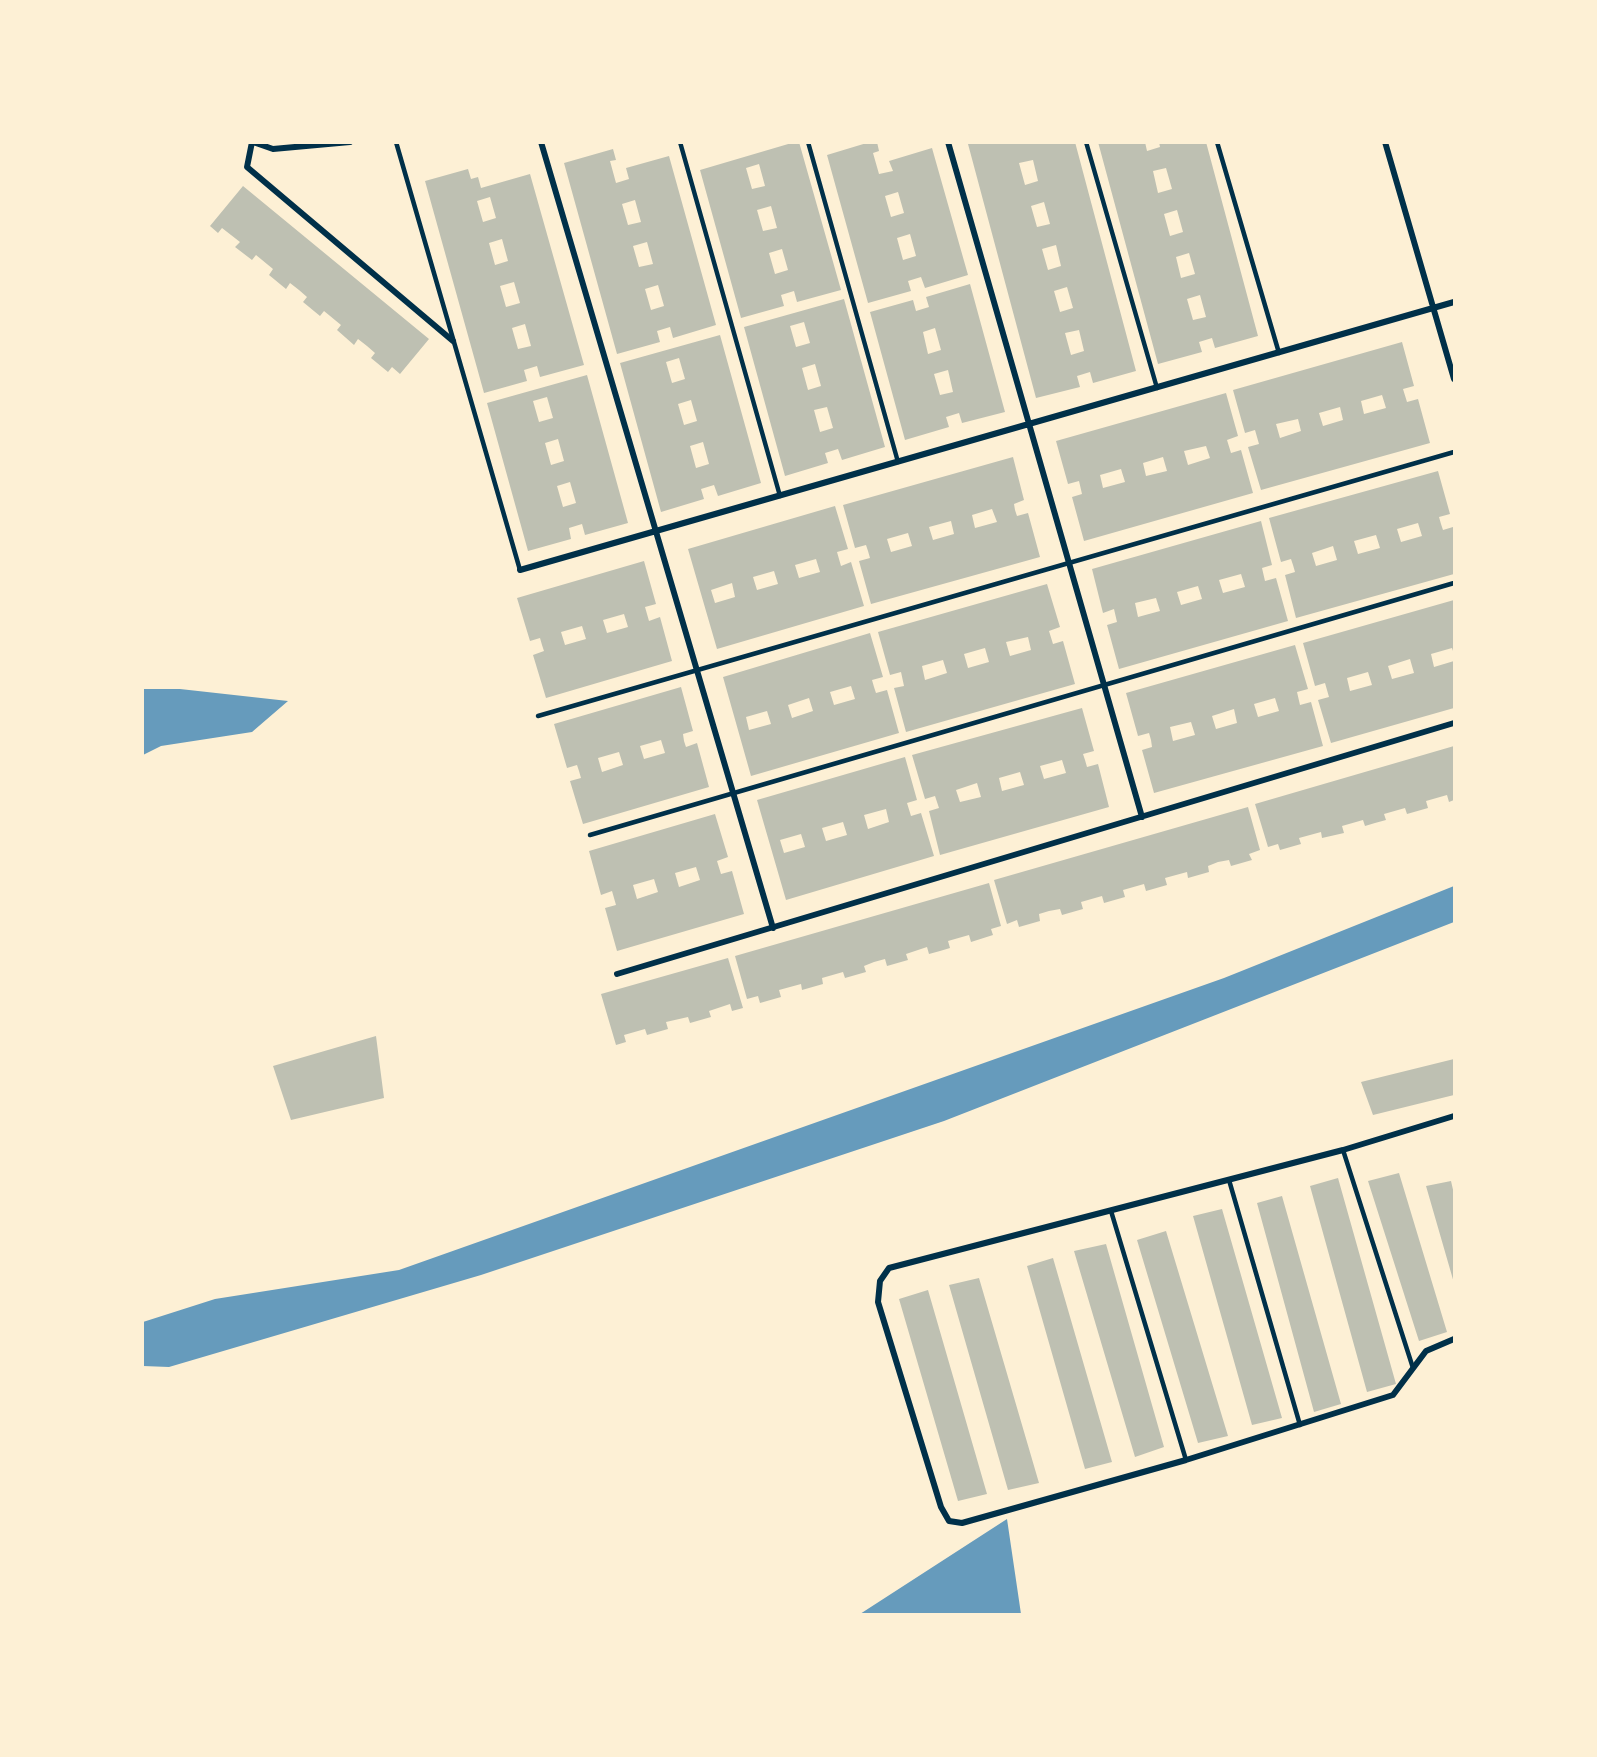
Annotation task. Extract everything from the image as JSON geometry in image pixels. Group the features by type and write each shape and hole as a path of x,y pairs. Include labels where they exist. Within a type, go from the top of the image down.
{"street":[{"path":"350,142 273,149 253,142 247,167 453,341"},
{"path":"540,142 773,928"},
{"path":"948,142 1142,817"},
{"path":"1385,142 1455,379"},
{"path":"520,570 1455,302"},
{"path":"617,974 1455,723"},
{"path":"1455,1116 1343,1150 889,1268 880,1281 878,1302 941,1507 949,1521 962,1523 1186,1460 1393,1395 1426,1351 1455,1339"}],"lane":[{"path":"396,142 520,570"},
{"path":"680,142 780,496"},
{"path":"808,142 898,462"},
{"path":"1086,142 1157,388"},
{"path":"1217,142 1279,353"},
{"path":"538,716 1455,452"},
{"path":"590,835 1455,583"},
{"path":"1343,1150 1413,1368"},
{"path":"1229,1180 1300,1425"},
{"path":"1111,1210 1186,1460"}],"water":[{"path":"143,689 180,689 288,701 252,732 161,746 143,755"},
{"path":"1454,886 1454,922 944,1121 481,1275 169,1367 143,1366 143,1322 215,1299 399,1270 1224,978"},
{"path":"1007,1519 1021,1614 860,1614"}],"building":[{"path":"799,142 841,290 797,302 794,291 781,295 784,306 741,318 700,170","holes":["759,164 765,186 752,189 746,168","771,206 777,228 763,231 757,210","782,249 788,270 775,274 769,253"]},
{"path":"877,142 879,151 873,153 879,174 893,171 889,161 932,148 968,275 925,288 921,277 908,281 911,291 868,303 827,155","holes":["898,192 904,213 891,217 885,196","910,234 916,256 903,260 897,238"]},
{"path":"973,142 1075,142 1136,371 1093,383 1090,372 1077,376 1080,387 1036,398 968,144","holes":["1033,160 1038,181 1025,185 1019,163","1044,202 1050,224 1037,227 1031,206","1056,245 1061,266 1048,270 1042,249","1067,287 1073,308 1060,312 1054,291","1079,330 1084,351 1071,355 1065,333"]},
{"path":"1098,142 1145,142 1147,151 1160,147 1159,142 1206,142 1258,336 1215,348 1212,338 1199,342 1202,352 1158,364","holes":["1166,168 1172,189 1158,193 1153,171","1177,210 1183,232 1170,236 1164,214","1189,253 1195,274 1181,278 1176,257","1200,295 1206,317 1193,320 1187,299"]},
{"path":"613,149 616,160 610,161 616,183 629,179 626,168 669,156 716,325 673,338 670,327 657,331 660,342 617,354 564,163","holes":["635,200 641,222 628,225 622,204","647,242 653,264 639,267 633,246","658,285 664,306 651,310 645,289"]},
{"path":"468,169 471,179 478,177 481,188 530,174 584,365 540,377 537,366 524,370 527,381 484,393 425,181","holes":["490,197 496,218 483,222 477,201","502,239 508,261 495,265 489,243","514,282 520,303 506,307 500,286","525,324 531,346 518,349 512,328"]},
{"path":"243,186 429,339 400,374 392,367 388,372 371,358 375,353 358,339 354,345 337,330 341,325 324,311 320,316 303,302 307,297 290,283 286,289 269,275 273,269 256,255 252,260 235,247 240,242 222,228 218,233 210,226"},
{"path":"970,284 1005,412 962,423 959,413 946,417 949,427 905,440 870,312 913,300 916,311 929,307 926,297","holes":["935,328 941,350 928,354 923,332","948,370 953,392 940,395 934,374"]},
{"path":"844,299 885,447 842,460 838,449 825,453 828,463 785,476 744,327","holes":["804,322 810,343 796,347 790,326","815,364 821,386 808,390 802,368","827,407 833,428 820,432 814,410"]},
{"path":"720,335 761,483 718,496 714,485 701,489 704,499 661,512 620,363","holes":["679,358 685,379 672,383 666,362","691,400 697,421 684,425 678,404","703,442 709,464 696,468 690,446"]},
{"path":"1402,342 1414,386 1403,389 1407,402 1418,399 1430,443 1261,490 1248,447 1259,444 1255,430 1245,433 1233,390","holes":["1382,395 1386,408 1364,414 1361,401","1340,407 1343,420 1323,426 1319,413","1298,419 1301,431 1280,438 1276,424"]},
{"path":"587,375 628,523 585,535 582,524 569,528 571,539 528,551 487,403","holes":["547,397 553,418 539,422 533,401","558,439 564,461 551,465 545,443","570,482 576,503 563,507 557,486"]},
{"path":"1226,393 1238,436 1227,440 1231,453 1241,450 1253,493 1084,541 1072,497 1082,494 1079,481 1068,484 1056,441","holes":["1206,446 1210,458 1188,465 1184,451","1163,457 1167,471 1146,476 1143,463","1121,469 1125,482 1103,488 1100,475"]},
{"path":"1013,457 1024,500 1014,504 1015,510 1017,516 1028,513 1040,557 871,604 859,561 870,558 866,545 855,548 843,505","holes":["992,509 997,522 975,528 972,515","951,521 954,534 933,540 929,527","908,533 912,546 891,552 887,539"]},
{"path":"1438,471 1450,514 1439,517 1443,530 1453,527 1454,532 1454,574 1296,618 1285,575 1295,572 1291,559 1281,562 1269,518","holes":["1418,523 1422,536 1401,542 1397,529","1376,535 1380,548 1358,554 1354,541","1333,546 1337,560 1316,566 1312,553"]},
{"path":"835,506 848,549 837,552 841,566 851,562 864,606 717,649 688,549","holes":["816,559 820,572 799,578 795,565","774,571 778,584 757,590 753,577","732,583 735,597 715,603 711,590"]},
{"path":"1261,521 1272,565 1262,568 1265,581 1276,578 1288,621 1119,669 1107,625 1117,622 1114,609 1103,613 1092,569","holes":["1241,574 1245,587 1223,593 1219,580","1198,586 1202,599 1181,605 1177,592","1156,598 1160,611 1138,617 1135,603"]},
{"path":"644,561 656,604 645,607 649,621 660,617 672,661 546,698 533,655 544,651 540,638 530,641 517,598","holes":["624,614 628,627 607,633 603,620","582,626 586,639 565,645 561,632"]},
{"path":"1047,584 1060,627 1049,631 1053,644 1063,641 1075,684 906,732 894,688 904,686 901,672 890,675 878,632","holes":["1028,637 1031,650 1010,656 1006,642","985,648 989,662 968,668 964,654","943,660 947,673 925,680 922,666"]},
{"path":"1454,600 1454,654 1452,648 1431,654 1434,667 1454,661 1454,708 1331,743 1318,700 1329,697 1325,683 1315,686 1303,643","holes":["1410,659 1414,673 1392,679 1388,666","1368,672 1372,685 1350,691 1347,678"]},
{"path":"870,633 883,677 872,680 874,687 876,693 887,690 899,733 751,776 723,677","holes":["851,686 855,699 834,705 830,692","809,698 813,711 792,718 788,705","767,711 771,724 749,730 746,717"]},
{"path":"1295,645 1308,689 1297,692 1300,705 1311,702 1323,746 1154,793 1142,750 1152,747 1151,740 1149,733 1138,736 1126,693","holes":["1275,698 1279,711 1258,717 1254,704","1234,709 1237,723 1216,729 1212,716","1191,722 1195,735 1173,741 1170,727"]},
{"path":"681,687 693,731 683,734 684,741 686,747 697,743 709,787 583,824 570,781 581,778 579,771 577,765 567,768 554,724","holes":["661,740 665,753 644,759 640,746","619,752 623,765 602,772 598,758"]},
{"path":"1082,708 1094,751 1083,754 1087,767 1098,764 1109,807 940,855 929,811 939,808 935,796 925,799 912,755","holes":["1062,760 1066,773 1044,779 1040,766","1020,772 1024,785 1002,791 999,778","977,783 981,797 960,802 956,790"]},
{"path":"1454,746 1454,800 1449,802 1447,795 1426,801 1428,808 1407,814 1405,808 1384,814 1386,820 1365,826 1363,820 1342,826 1344,833 1322,838 1321,832 1299,838 1301,844 1280,850 1278,844 1268,847 1255,804"},
{"path":"905,757 917,800 907,803 911,816 921,813 934,856 786,900 757,800","holes":["886,809 889,822 868,829 864,815","843,822 847,835 826,841 822,828","801,834 805,847 784,853 780,840"]},
{"path":"1248,807 1260,850 1249,854 1252,860 1231,866 1229,860 1218,862 1208,866 1209,872 1188,878 1187,872 1165,878 1167,885 1146,891 1144,884 1123,890 1125,897 1104,903 1102,896 1081,902 1083,909 1062,915 1060,909 1049,911 1039,914 1040,921 1019,927 1017,920 1007,924 994,880"},
{"path":"715,814 728,857 717,861 721,874 732,871 744,914 617,951 605,908 616,905 612,891 601,895 589,851","holes":["696,867 700,880 679,887 675,873","654,879 658,892 637,899 633,885"]},
{"path":"989,883 1001,926 991,929 993,935 971,942 969,935 948,941 950,948 929,954 927,947 906,954 908,960 887,966 885,959 874,962 864,966 866,972 845,978 843,972 822,978 823,984 802,990 801,984 779,990 781,997 760,1003 758,996 747,999 735,956"},
{"path":"728,958 743,1008 732,1011 730,1004 709,1011 711,1017 690,1023 688,1017 666,1022 668,1029 647,1035 645,1029 624,1035 626,1042 616,1045 601,994"},
{"path":"376,1036 384,1098 291,1120 273,1066"},
{"path":"1454,1059 1454,1095 1373,1115 1361,1082"},
{"path":"1399,1173 1447,1332 1419,1341 1368,1181"},
{"path":"1338,1178 1396,1384 1367,1392 1310,1186"},
{"path":"1451,1181 1454,1194 1454,1283 1426,1186"},
{"path":"1282,1196 1341,1404 1314,1412 1257,1203"},
{"path":"1222,1209 1282,1418 1252,1425 1193,1216"},
{"path":"1166,1231 1228,1436 1198,1443 1137,1240"},
{"path":"1106,1244 1164,1447 1135,1457 1074,1251"},
{"path":"1053,1258 1112,1462 1085,1469 1027,1266"},
{"path":"979,1278 1039,1483 1008,1490 949,1285"},
{"path":"928,1290 987,1494 958,1501 899,1299"}]}
